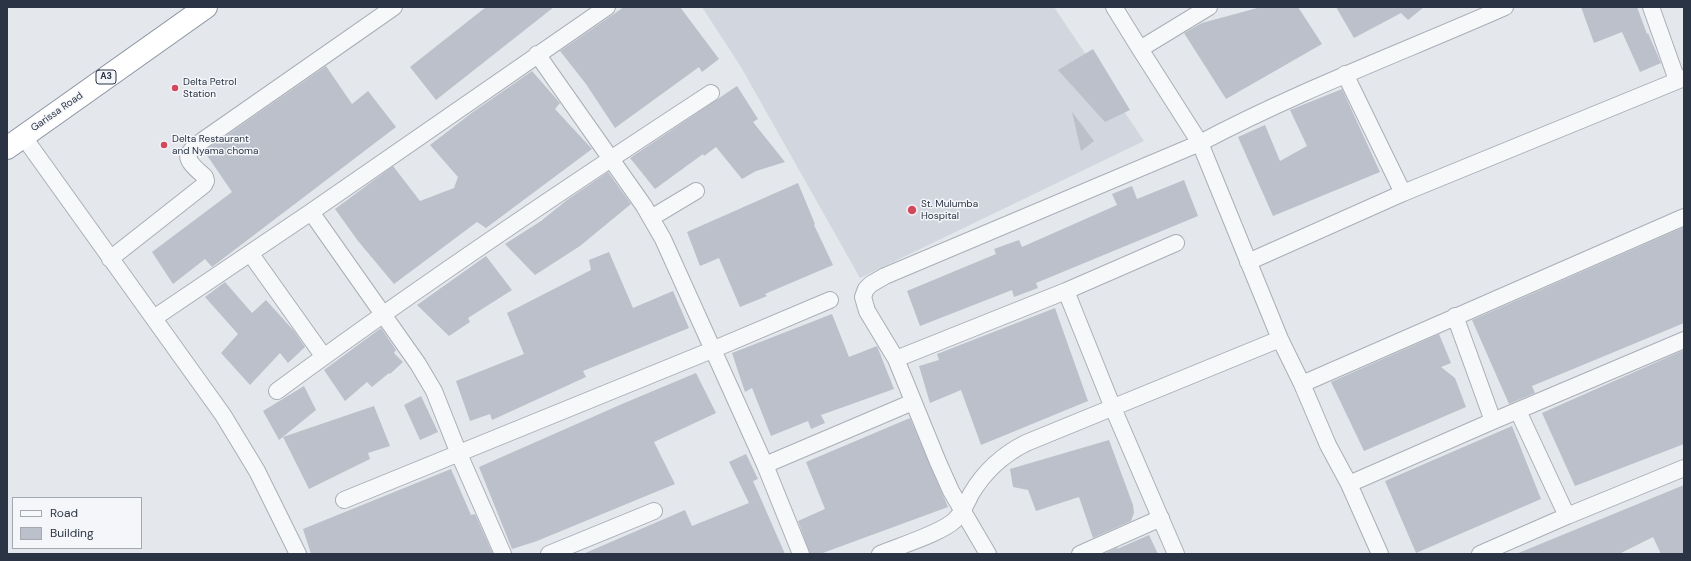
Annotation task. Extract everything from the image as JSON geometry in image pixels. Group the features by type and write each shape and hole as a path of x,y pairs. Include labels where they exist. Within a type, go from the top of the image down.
{"highway":[{"name":"Garissa Road","path":"15,142 206,7"}],"street":[{"path":"110,258 204,185 206,181 205,177 190,162 188,157 189,153 202,141 394,7"},
{"path":"154,318 311,212 537,54 607,7"},
{"path":"1114,7 1200,142 1280,339 1302,384 1328,445 1349,484 1380,554"},
{"path":"1140,50 1209,7"},
{"path":"988,554 963,511 938,462 896,360 867,311 863,297 866,289 871,284 885,276 1200,142 1345,74 1506,7"},
{"path":"1248,262 1403,193 1681,79 1651,7"},
{"path":"537,54 611,159 651,218 663,239 765,466 801,554"},
{"path":"1345,74 1403,193"},
{"path":"277,391 383,315 710,93"},
{"path":"15,142 110,258 222,415 257,470 298,554"},
{"path":"651,218 696,191"},
{"path":"311,212 418,364 434,391 459,454 503,554"},
{"path":"1302,384 1684,217"},
{"path":"896,360 1066,291 1176,243"},
{"path":"250,253 324,357"},
{"path":"1066,291 1113,408 1176,554"},
{"path":"344,500 712,350 830,300"},
{"path":"1455,316 1493,421"},
{"path":"880,554 933,533 954,521 963,511 971,494 981,481 1010,451 1026,443 1280,339"},
{"path":"1349,484 1684,340"},
{"path":"765,466 913,402"},
{"path":"1518,411 1567,516"},
{"path":"1480,554 1567,516 1684,468"},
{"path":"549,554 654,511"},
{"path":"1080,554 1160,518"}],"shaded area":[{"name":"St. Mulumba Hospital","path":"702,7 1054,7 1144,141 860,278 741,67"}],"building":[{"path":"486,7 554,7 436,100 410,67"},
{"path":"624,7 680,7 719,59 702,72 699,67 615,128 586,84 560,51"},
{"path":"1261,7 1298,7 1322,44 1226,99 1184,33 1202,23"},
{"path":"1336,7 1424,7 1408,20 1401,13 1354,38"},
{"path":"1581,7 1637,7 1647,34 1648,33 1661,63 1640,72 1622,32 1594,43"},
{"path":"1093,49 1130,110 1105,122 1058,70"},
{"path":"326,66 352,104 368,91 396,127 212,267 205,259 173,284 152,252 232,192 204,151"},
{"path":"532,71 560,103 555,109 592,149 486,228 477,222 394,284 358,241 335,209 393,166 420,201 454,188 458,177 430,145 473,112"},
{"path":"737,86 758,119 753,122 785,162 756,171 742,179 716,147 704,156 703,154 655,189 630,158"},
{"path":"1342,89 1380,172 1273,216 1238,137 1265,125 1280,161 1307,146 1290,110"},
{"path":"1072,112 1094,141 1081,151"},
{"path":"608,172 631,204 580,246 535,275 505,244 541,221 567,200"},
{"path":"1184,180 1198,216 1036,283 1038,288 1014,297 1012,290 920,326 907,291 996,254 994,249 1019,240 1022,247 1117,205 1112,194 1132,186 1137,199"},
{"path":"798,183 815,224 814,225 833,265 765,294 767,296 740,307 719,258 700,266 687,232"},
{"path":"1684,227 1684,323 1532,386 1535,393 1509,404 1472,320"},
{"path":"609,252 633,308 673,291 689,328 583,371 586,377 492,420 490,414 470,421 456,381 524,354 507,313 591,270 589,260"},
{"path":"486,256 512,290 468,318 470,322 449,336 417,305"},
{"path":"225,282 252,313 266,300 294,331 305,347 288,363 280,353 250,385 221,353 238,334 205,297"},
{"path":"1055,308 1088,401 981,445 961,390 930,403 919,366 939,360 937,354"},
{"path":"832,314 849,357 877,346 894,389 821,415 825,423 811,429 808,421 771,436 752,388 745,392 732,353"},
{"path":"381,328 396,350 394,353 403,362 372,387 367,382 345,401 324,370"},
{"path":"1439,334 1451,363 1441,367 1455,378 1466,407 1364,451 1331,382"},
{"path":"1684,350 1684,444 1575,486 1542,413"},
{"path":"696,373 716,413 654,442 675,484 537,541 512,549 479,467"},
{"path":"304,386 316,410 279,440 263,411"},
{"path":"421,396 438,432 420,440 404,405"},
{"path":"374,406 390,446 368,453 370,459 309,489 283,437"},
{"path":"910,418 948,507 820,554 810,554 798,521 825,509 806,462"},
{"path":"1512,426 1541,499 1416,553 1385,481"},
{"path":"1109,440 1133,505 1134,513 1131,521 1093,538 1079,497 1036,511 1028,490 1013,487 1010,469"},
{"path":"746,454 758,479 753,481 785,554 583,554 685,510 692,526 749,503 729,462"},
{"path":"451,469 471,515 475,514 493,554 311,554 303,529"},
{"path":"1684,485 1684,554 1661,554 1653,537 1619,554 1516,554"},
{"path":"1149,535 1158,554 1103,554 1118,547 1117,549"}],"place":[{"name":"Delta Petrol Station","path":"175,88"},
{"name":"Delta Restaurant and Nyama choma","path":"164,145"},
{"name":"St. Mulumba Hospital","path":"912,210"}]}
